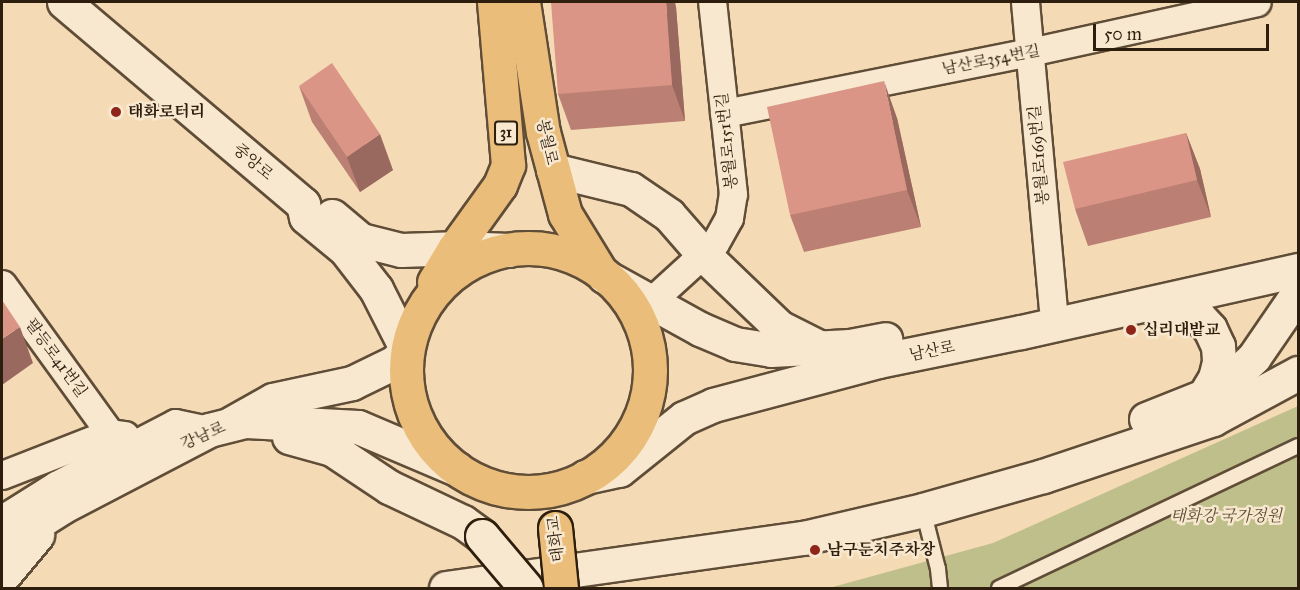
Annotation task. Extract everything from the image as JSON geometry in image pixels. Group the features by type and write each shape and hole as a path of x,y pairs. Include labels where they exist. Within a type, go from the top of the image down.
{"main road":[{"name":"중앙로","path":"64,2 303,204 306,217 345,249 376,290 407,350"},
{"name":"31","path":"454,249 500,185 508,165 494,2"},
{"name":"봉월로","path":"523,2 543,132 565,214 603,274"},
{"path":"553,170 631,189 669,215 703,254 779,327 821,347"},
{"path":"303,204 321,207 361,240 400,250 509,250"},
{"path":"428,298 453,272 487,254 525,247 559,251 590,264 644,307 650,381 643,412 628,440 607,464 585,477 549,491 509,492 470,479 438,454 415,420 404,380 409,338 439,270 454,249"},
{"name":"남산로","path":"644,307 735,344 771,350 850,346 1053,308 1298,253"},
{"name":"남산로","path":"585,477 619,470 684,418 713,405 878,361 1021,332 1116,309 1298,253"},
{"path":"1043,476 1093,438 1204,396 1236,374 1254,357 1299,292"},
{"path":"1116,309 1184,309 1199,317 1210,329 1218,346 1219,362 1215,378 1204,396"},
{"path":"221,426 273,400 352,383 395,362 407,350"},
{"path":"446,588 803,538 923,510 1043,476 1213,418 1299,373"},
{"name":"강남로","path":"2,545 59,496 221,426 246,421 358,427 457,469"},
{"path":"221,426 332,449 389,487 463,522 482,536 526,588"},
{"name":"태화교","path":"549,491 561,588"},
{"path":"2,577 59,496"}],"street":[{"name":"봉월로151번길","path":"644,307 716,243 729,218 733,194 712,2"},
{"name":"봉월로169번길","path":"1025,2 1053,308"},
{"name":"남산로354번길","path":"724,113 1030,52 1257,2"},
{"name":"팔등로41번길","path":"2,284 110,433"},
{"path":"2,519 59,496 144,437 175,423 221,426"},
{"path":"2,475 110,433 144,437"},
{"path":"2,505 59,496"}],"lane":[{"path":"999,588 1299,446"},
{"path":"923,510 938,568 940,588"}],"green space":[{"name":"태화강 국가정원","path":"1298,406 1298,588 829,588 993,543"}],"building":[{"path":"551,2 666,2 672,85 558,94"},
{"path":"332,63 380,134 347,157 299,86"},
{"path":"884,81 907,190 790,215 767,107"},
{"path":"1186,133 1197,180 1075,209 1063,162"},
{"path":"2,300 20,327 2,339"}],"place":[{"name":"태화로터리","path":"116,112"},
{"name":"십리대밭교","path":"1131,330"},
{"name":"남구둔치주차장","path":"815,550"}]}
